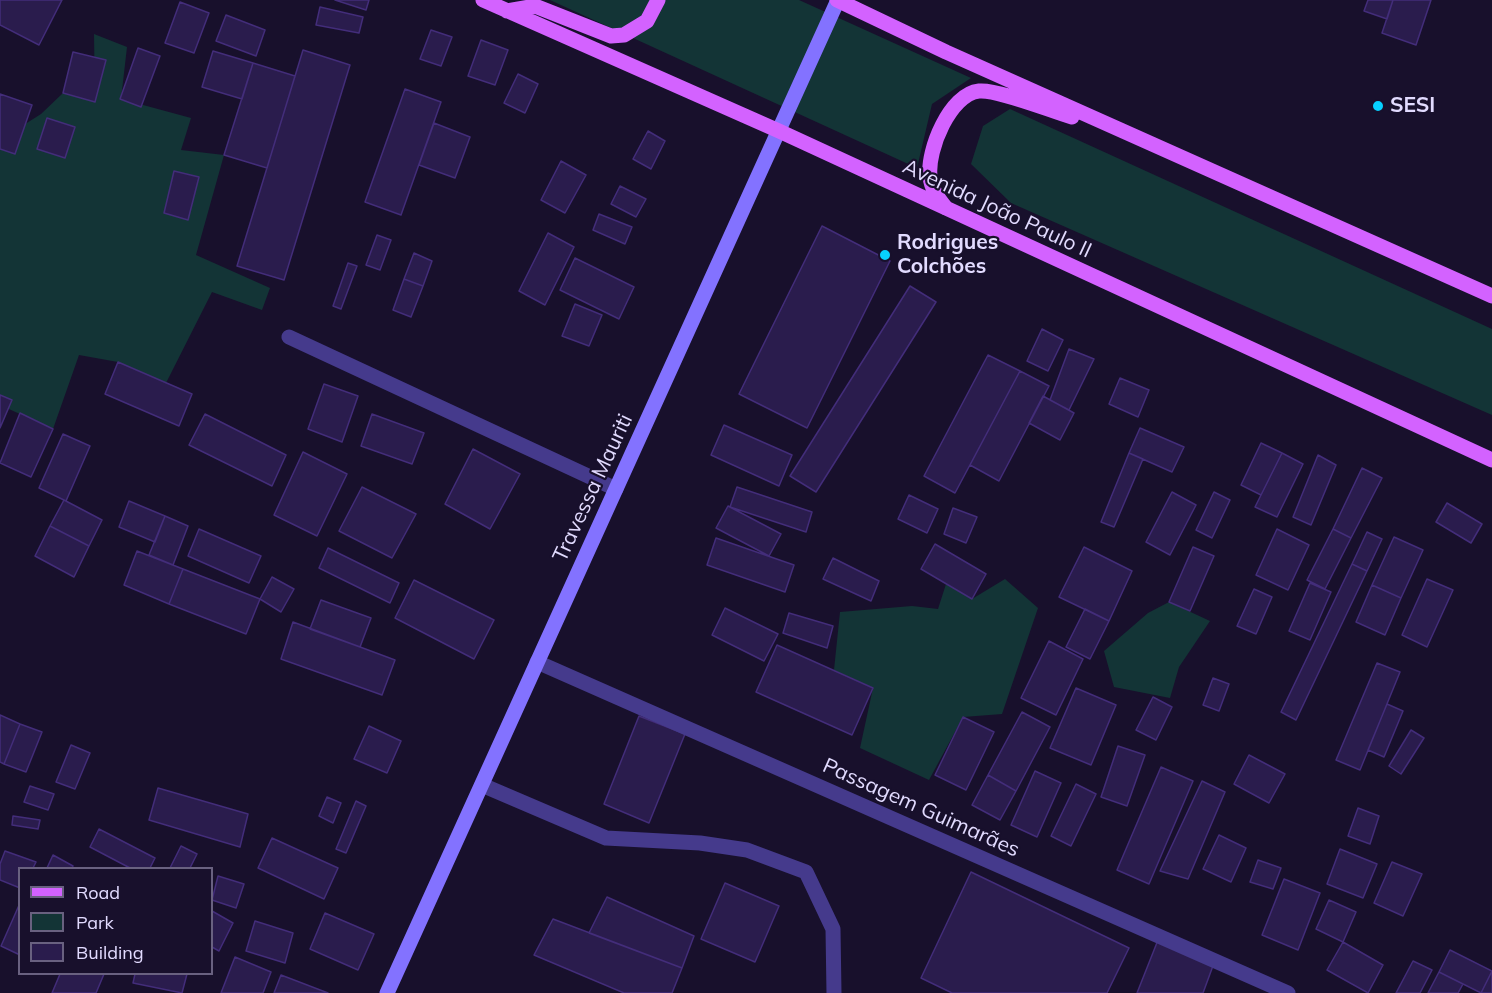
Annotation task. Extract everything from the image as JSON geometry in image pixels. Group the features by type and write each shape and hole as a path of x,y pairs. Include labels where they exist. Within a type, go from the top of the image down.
{"main road":[{"name":"Avenida João Paulo II","path":"483,0 779,131 1492,460"},
{"path":"507,11 535,6 611,36 624,35 647,21 658,0"},
{"path":"838,0 946,52 1492,296"},
{"name":"Travessa Mauriti","path":"387,993 838,0"},
{"path":"948,210 936,195 930,179 929,165 934,146 954,104 977,91 991,91 1141,138"}],"street":[{"path":"289,337 616,489"},
{"name":"Passagem Guimarães","path":"537,662 1288,993"},
{"path":"482,785 606,838 700,843 738,849 806,872 833,929 834,993"}],"green space":[{"path":"550,0 799,0 971,78 932,104 917,168"},
{"path":"94,34 127,47 121,99 191,118 181,150 224,155 196,255 270,288 262,310 212,292 166,383 118,362 79,355 53,429 0,405 0,140 41,114 63,93 95,102"},
{"path":"1010,109 1492,329 1492,415 1011,203 971,164 983,126"},
{"path":"1005,579 1038,608 1002,714 963,717 929,780 860,748 873,688 834,670 840,612 912,606 938,609 946,584 972,599"},
{"path":"1169,602 1210,621 1179,667 1170,698 1114,687 1104,651 1148,613"}],"building":[{"path":"0,0 62,0 39,45 0,25"},
{"path":"335,0 369,0 366,10"},
{"path":"1368,0 1393,0 1387,19 1364,11"},
{"path":"1393,0 1431,0 1416,45 1382,33"},
{"path":"180,2 209,13 194,53 165,43"},
{"path":"320,7 363,17 359,33 316,25"},
{"path":"226,15 265,30 256,56 216,41"},
{"path":"431,30 452,37 441,66 420,59"},
{"path":"481,40 508,50 495,85 468,76"},
{"path":"138,48 160,56 141,107 120,99"},
{"path":"303,50 350,65 284,280 237,266"},
{"path":"213,51 253,63 242,99 202,87"},
{"path":"73,52 106,60 95,102 63,93"},
{"path":"253,63 295,76 267,168 224,155"},
{"path":"518,74 538,84 525,113 504,103"},
{"path":"405,89 441,102 401,215 365,202"},
{"path":"0,94 32,105 15,154 0,149"},
{"path":"47,118 75,127 65,158 37,149"},
{"path":"434,123 470,137 455,178 419,165"},
{"path":"648,131 665,141 651,169 633,159"},
{"path":"561,161 586,175 565,213 541,200"},
{"path":"174,171 199,177 188,220 164,213"},
{"path":"620,186 646,199 636,217 611,204"},
{"path":"599,214 632,227 625,244 593,230"},
{"path":"822,226 890,261 807,428 739,394"},
{"path":"548,233 574,247 545,305 519,291"},
{"path":"377,235 391,240 380,270 366,265"},
{"path":"414,253 432,261 423,286 404,279"},
{"path":"575,258 634,287 619,319 560,290"},
{"path":"348,263 357,266 341,309 333,306"},
{"path":"404,279 423,286 411,317 393,310"},
{"path":"910,286 936,302 816,492 790,476"},
{"path":"575,304 602,315 589,346 562,336"},
{"path":"1042,329 1063,340 1048,371 1027,361"},
{"path":"1069,349 1094,359 1069,410 1050,400"},
{"path":"988,355 1020,371 955,493 924,476"},
{"path":"118,362 192,394 179,426 105,394"},
{"path":"1020,371 1049,386 999,481 970,465"},
{"path":"1120,378 1149,390 1138,417 1109,404"},
{"path":"324,384 358,396 342,442 308,429"},
{"path":"0,395 12,400 0,428"},
{"path":"1043,396 1074,413 1060,440 1029,423"},
{"path":"20,413 53,429 31,477 0,463"},
{"path":"205,414 286,455 272,486 189,445"},
{"path":"372,414 424,433 412,464 361,446"},
{"path":"724,425 792,455 779,486 711,455"},
{"path":"1140,428 1184,447 1172,472 1129,453"},
{"path":"63,434 90,446 66,501 39,488"},
{"path":"1261,443 1282,453 1261,495 1241,485"},
{"path":"473,449 520,474 490,529 445,504"},
{"path":"303,452 347,474 317,536 274,515"},
{"path":"1129,453 1143,459 1114,527 1101,522"},
{"path":"1282,453 1303,464 1277,517 1255,507"},
{"path":"1318,455 1336,465 1311,525 1293,517"},
{"path":"1362,468 1382,478 1351,538 1333,529"},
{"path":"362,487 416,514 392,558 339,531"},
{"path":"737,487 812,512 806,532 730,507"},
{"path":"1172,492 1196,505 1170,555 1146,542"},
{"path":"1214,492 1230,500 1212,538 1196,530"},
{"path":"909,495 938,509 927,533 898,519"},
{"path":"64,500 102,520 89,546 50,526"},
{"path":"129,501 165,516 155,542 119,527"},
{"path":"1447,503 1482,524 1471,543 1436,522"},
{"path":"728,506 781,534 769,556 716,528"},
{"path":"953,508 977,517 966,543 944,534"},
{"path":"165,516 188,526 173,565 149,555"},
{"path":"50,526 89,546 74,577 35,556"},
{"path":"199,529 261,556 249,583 188,556"},
{"path":"1277,529 1309,545 1288,590 1256,575"},
{"path":"1333,529 1351,538 1325,589 1307,580"},
{"path":"1367,532 1382,539 1367,571 1352,564"},
{"path":"1394,537 1423,550 1401,598 1372,585"},
{"path":"716,538 794,565 785,592 707,565"},
{"path":"935,544 986,574 972,599 921,569"},
{"path":"1084,547 1132,571 1109,621 1059,597"},
{"path":"1193,547 1214,556 1190,611 1169,602"},
{"path":"328,548 399,583 390,603 319,568"},
{"path":"137,551 183,569 169,604 124,585"},
{"path":"833,558 879,581 871,601 823,579"},
{"path":"1352,564 1367,571 1296,720 1281,712"},
{"path":"183,569 260,599 246,634 169,604"},
{"path":"272,577 294,589 281,612 260,599"},
{"path":"1427,579 1453,590 1427,647 1402,635"},
{"path":"414,580 494,620 474,659 395,618"},
{"path":"1310,583 1331,592 1310,640 1289,631"},
{"path":"1372,585 1401,598 1385,635 1356,622"},
{"path":"1254,589 1272,597 1256,634 1237,626"},
{"path":"321,600 371,618 360,647 310,629"},
{"path":"725,608 778,634 764,661 712,635"},
{"path":"1085,609 1109,621 1090,659 1066,647"},
{"path":"789,613 833,626 827,648 783,633"},
{"path":"293,622 395,660 382,695 281,659"},
{"path":"1049,641 1083,659 1056,715 1021,698"},
{"path":"777,645 873,688 852,735 756,692"},
{"path":"1377,663 1400,672 1360,770 1336,760"},
{"path":"1213,678 1229,684 1219,711 1203,705"},
{"path":"1076,688 1116,705 1091,765 1050,748"},
{"path":"1153,697 1172,707 1156,740 1136,730"},
{"path":"1387,704 1403,711 1384,757 1368,750"},
{"path":"1022,712 1050,727 1016,791 988,775"},
{"path":"0,715 20,724 4,764 0,762"},
{"path":"639,716 685,734 649,823 604,804"},
{"path":"963,717 994,732 966,790 935,775"},
{"path":"20,724 42,732 26,772 4,764"},
{"path":"369,726 401,741 387,773 354,759"},
{"path":"1411,730 1424,738 1401,774 1389,766"},
{"path":"71,745 90,753 75,789 56,782"},
{"path":"1118,746 1145,755 1127,806 1101,797"},
{"path":"1249,755 1285,774 1269,803 1234,784"},
{"path":"1161,767 1193,781 1149,884 1117,870"},
{"path":"1035,771 1061,783 1037,837 1011,825"},
{"path":"988,775 1016,791 1000,820 972,805"},
{"path":"1202,781 1225,792 1188,879 1160,871"},
{"path":"1076,784 1096,794 1071,846 1051,836"},
{"path":"30,786 54,794 48,810 24,802"},
{"path":"158,788 248,814 240,847 149,820"},
{"path":"327,797 341,803 333,823 319,816"},
{"path":"356,801 366,806 346,853 336,849"},
{"path":"1358,808 1379,816 1370,844 1348,836"},
{"path":"13,816 40,820 38,829 12,825"},
{"path":"99,829 155,858 150,867 128,867 90,847"},
{"path":"1219,835 1246,848 1231,882 1203,869"},
{"path":"272,838 338,868 324,899 258,868"},
{"path":"181,846 197,854 190,867 170,867"},
{"path":"1340,849 1377,864 1363,898 1327,884"},
{"path":"5,851 36,862 34,867 18,867 18,887 0,880 0,864"},
{"path":"53,855 73,866 72,867 47,867"},
{"path":"1258,860 1281,868 1273,889 1250,882"},
{"path":"1392,862 1422,874 1403,916 1374,903"},
{"path":"971,872 1129,948 1107,993 952,993 921,978"},
{"path":"218,876 244,884 236,908 213,900"},
{"path":"1284,879 1320,893 1298,950 1262,935"},
{"path":"725,883 779,906 755,962 701,939"},
{"path":"607,897 694,936 682,968 589,933"},
{"path":"1329,900 1356,912 1343,942 1316,929"},
{"path":"18,908 18,954 1,946"},
{"path":"213,912 233,923 219,951 213,948"},
{"path":"325,913 374,934 358,970 310,949"},
{"path":"553,919 682,968 672,993 624,993 534,955"},
{"path":"255,921 293,933 285,963 246,951"},
{"path":"1158,940 1214,963 1203,993 1137,993"},
{"path":"1343,942 1383,965 1368,993 1327,970"},
{"path":"1450,950 1492,971 1481,993 1439,972"},
{"path":"235,957 271,972 263,993 221,993"},
{"path":"1413,961 1432,970 1420,993 1396,993"},
{"path":"1492,971 1492,993 1481,993"},
{"path":"1439,972 1463,984 1458,993 1428,993"},
{"path":"60,975 104,975 96,993 52,993"},
{"path":"135,975 187,975 182,993 133,983"},
{"path":"281,975 328,993 274,993"}],"place":[{"name":"SESI","path":"1378,106"},
{"name":"Rodrigues Colchões","path":"885,255"}]}
